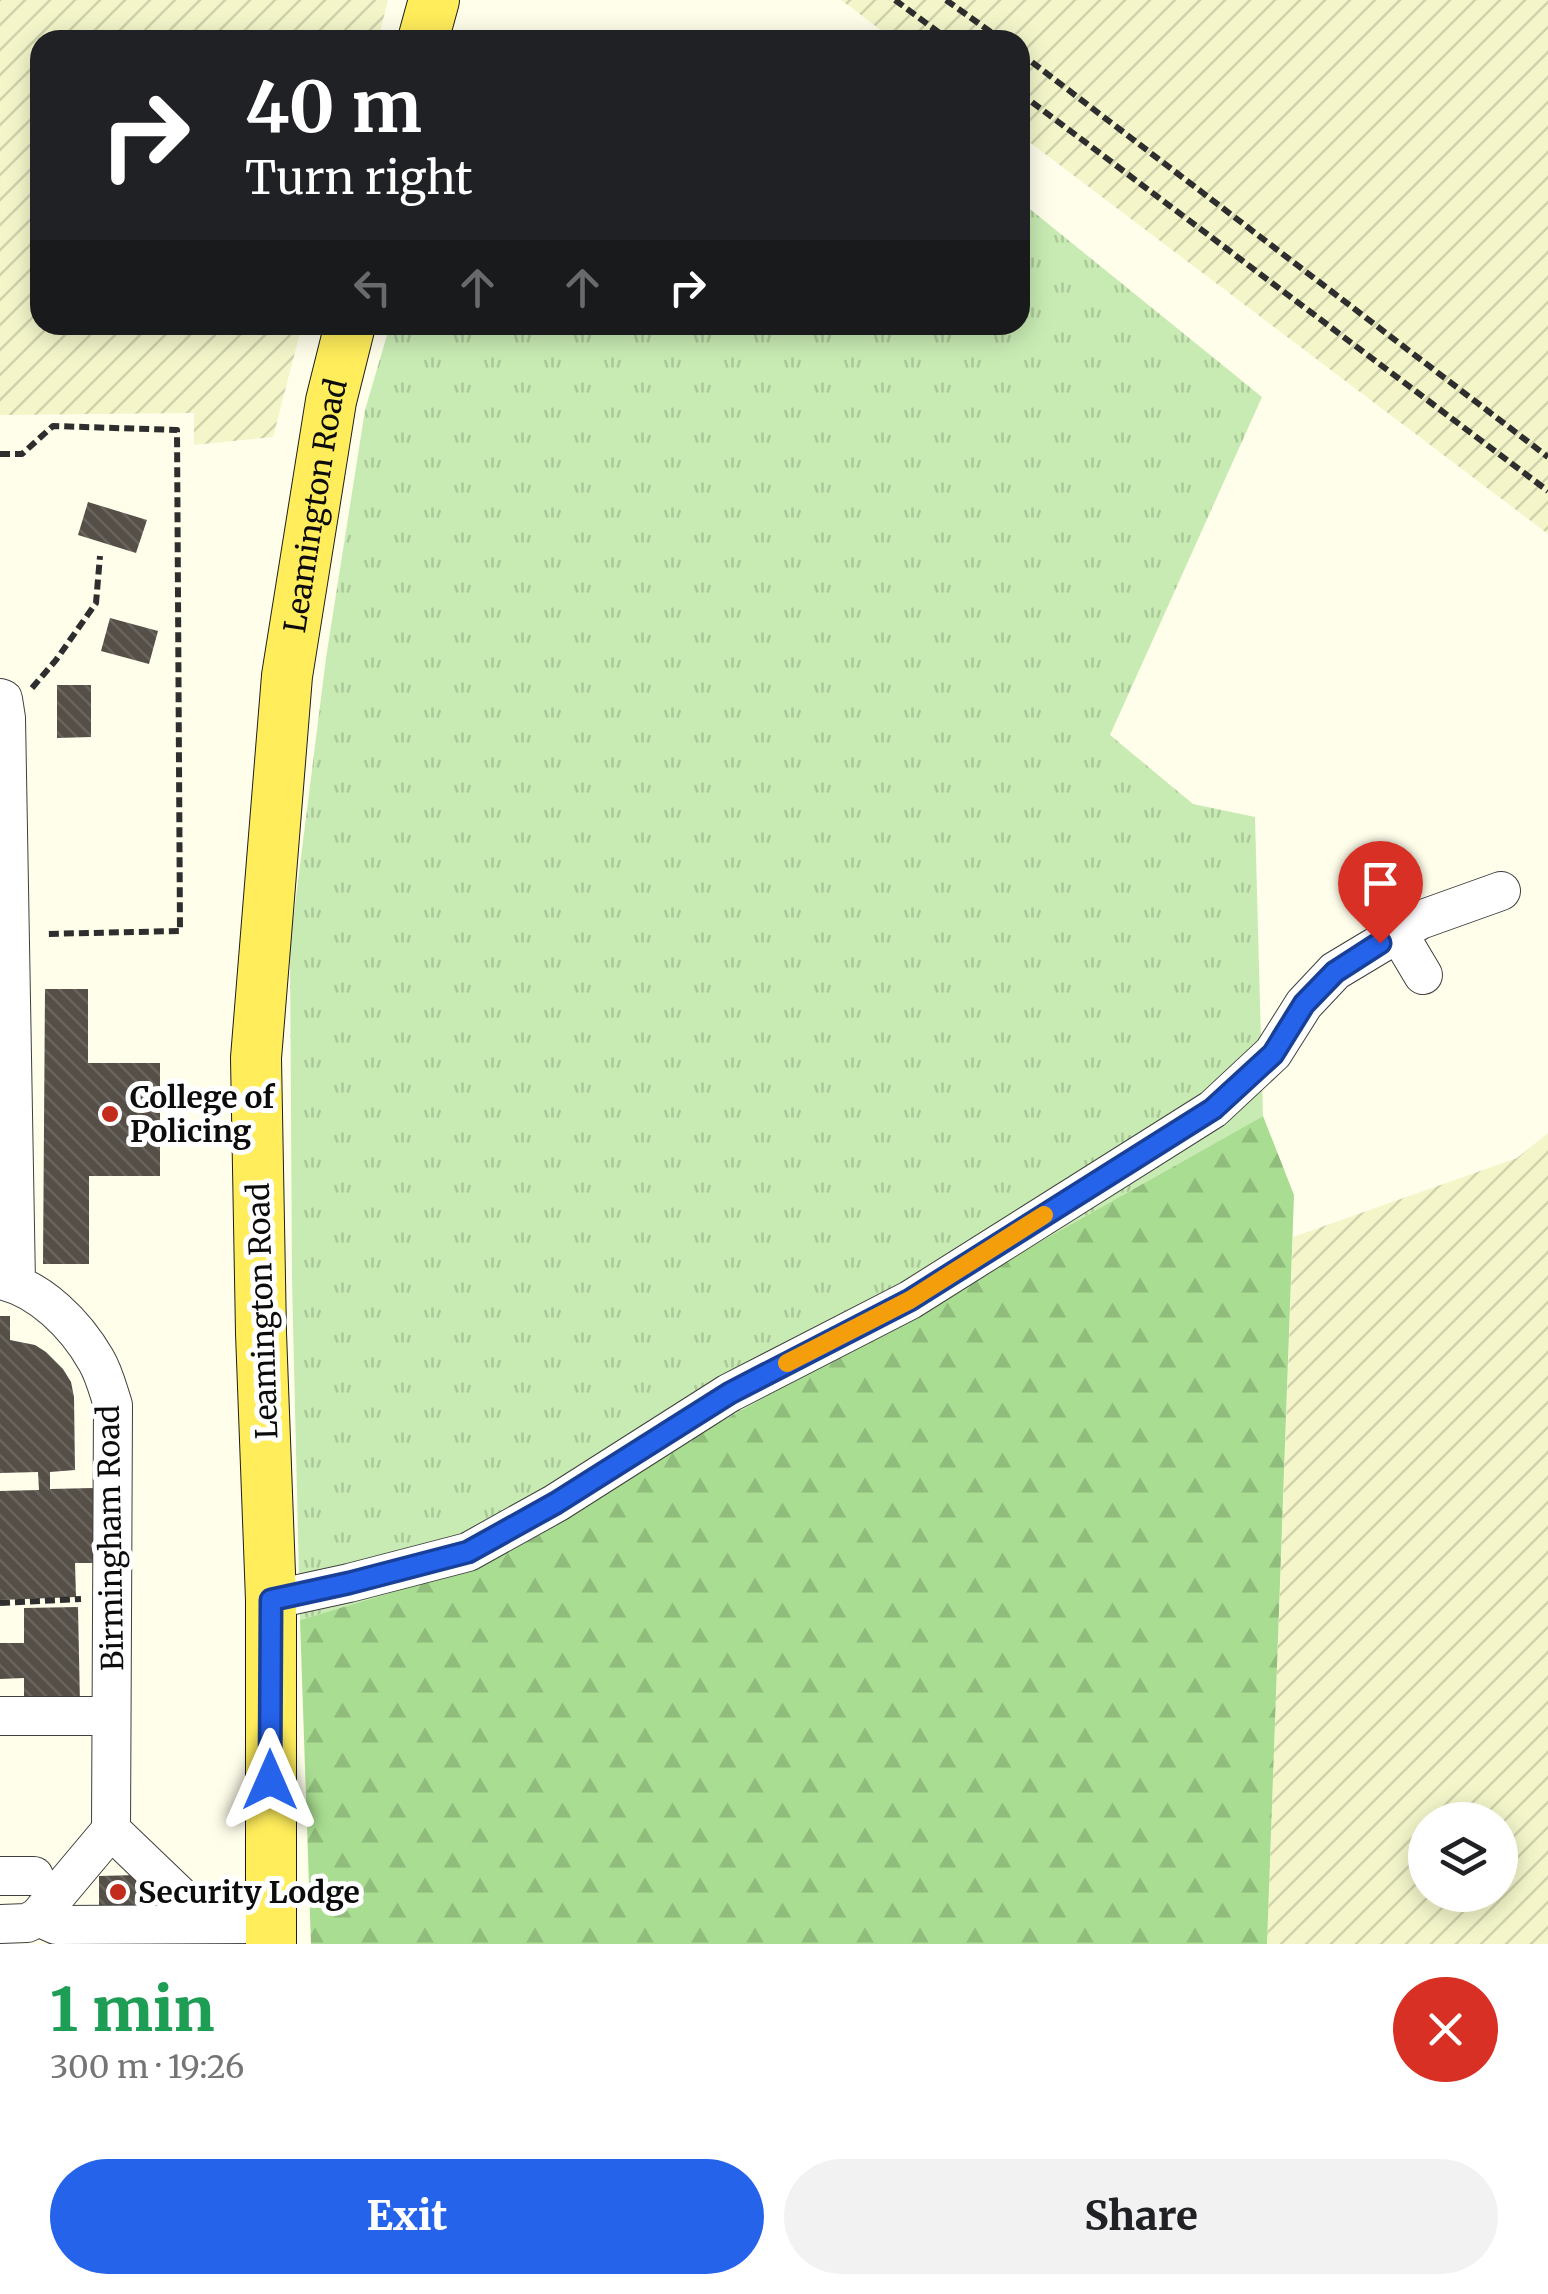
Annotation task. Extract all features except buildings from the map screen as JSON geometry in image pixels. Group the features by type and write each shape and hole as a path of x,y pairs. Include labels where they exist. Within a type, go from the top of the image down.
{"main road":[{"path":"426,30 434,0"},
{"name":"Leamington Road","path":"270,1934 271,1600 256,1058 287,676 330,401 347,335"}],"lane":[{"path":"3,705 10,934 8,1281"},
{"path":"271,1600 468,1552 556,1503 730,1393 910,1300 1213,1109 1273,1054 1304,1004 1335,972 1420,920 1501,891"},
{"path":"1398,932 1422,975"},
{"name":"Birmingham Road","path":"8,1281 51,1307 82,1339 98,1362 113,1405 111,1830"},
{"path":"0,1716 111,1716"},
{"path":"0,1924 38,1917 111,1830 208,1923"},
{"path":"38,1917 56,1925 208,1923 270,1934"}],"path":[{"path":"896,0 936,30"},
{"path":"946,0 988,30"},
{"path":"1030,61 1548,457"},
{"path":"1030,102 1548,491"},
{"path":"0,454 22,454 53,426 177,430 180,931 10,934"},
{"path":"3,705 56,660 96,603 100,556"},
{"path":"0,1603 112,1598"}],"green space":[{"path":"0,0 388,0 380,30 30,30 30,335 299,335 273,437 194,445 194,413 0,415"},
{"path":"841,0 1548,0 1548,534 1030,143 1030,30 881,30"},
{"path":"1030,209 1262,397 1110,735 1193,804 1255,817 1263,1116 623,1477 473,1568 300,1620 290,945 326,658 365,410 387,335 1030,335"},
{"path":"1263,1116 1294,1195 1267,1944 311,1944 300,1620 473,1568 623,1477"},
{"path":"1548,1133 1548,1944 1267,1944 1293,1237 1517,1158"}],"slow traffic":[{"path":"787,1363 910,1300 1044,1215"}],"place":[{"name":"College of Policing","path":"110,1114"},
{"name":"Security Lodge","path":"118,1892"}],"route":[{"path":"270,1780 271,1600 468,1552 556,1503 730,1393 910,1300 1213,1109 1273,1054 1304,1004 1335,972 1380,943"}]}
